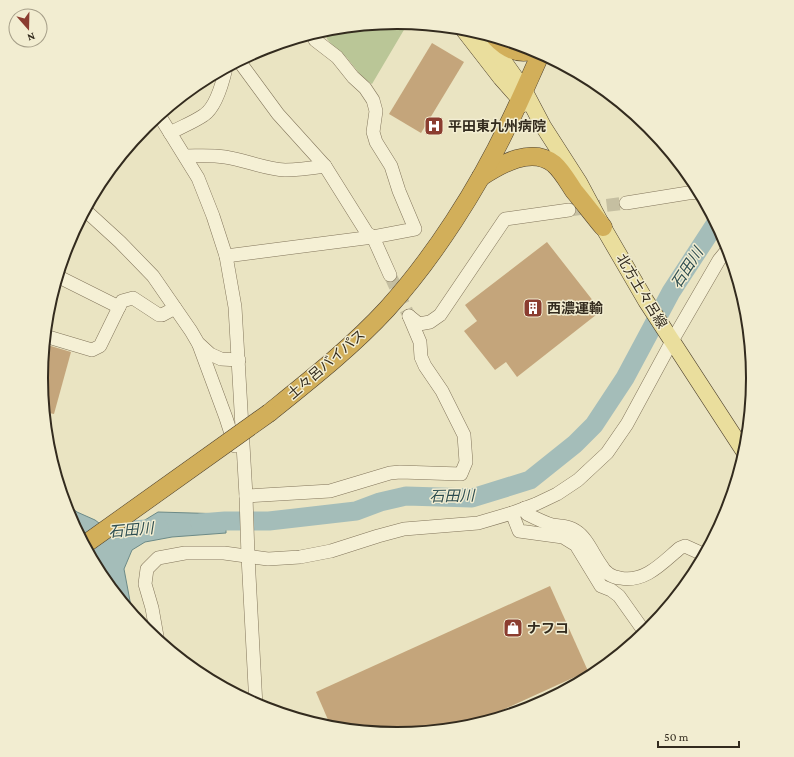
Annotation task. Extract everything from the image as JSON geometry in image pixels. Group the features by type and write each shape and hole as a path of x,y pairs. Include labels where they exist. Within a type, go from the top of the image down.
{"highway":[{"path":"506,47 514,52 522,53"},
{"name":"土々呂バイパス","path":"524,98 539,60"},
{"name":"土々呂バイパス","path":"88,542 269,412 315,376 354,342 388,308 439,242 461,210 524,98 549,64"},
{"path":"480,177 499,166 520,158 531,156 548,160 561,172 603,227"}],"main road":[{"name":"北方土々呂線","path":"470,37 501,78 524,98"},
{"name":"北方土々呂線","path":"489,42 579,182 646,301 740,446"}],"street":[{"path":"226,256 373,237 415,229 399,191 391,166 376,142 373,132 376,111 374,100 337,57 315,39"},
{"path":"242,65 278,114 325,166 367,233 373,237 390,275"},
{"path":"170,133 204,115 218,93 225,75"},
{"path":"162,120 198,178 213,216 226,256 235,307 239,360 256,698"},
{"path":"185,156 208,155 226,157 285,170 325,166"},
{"path":"626,204 693,193"},
{"path":"246,500 330,491 390,473 461,474 466,462 464,435 442,391 425,366 421,357 420,342 409,316 419,324 430,322 440,315 505,219 569,210"},
{"path":"89,214 120,242 153,276 198,343 226,418 244,476"},
{"path":"156,631 146,584 147,569 158,558 185,553 224,553 268,559 300,557 331,551 404,529 478,523 525,508 557,494 573,484 607,453 627,424 670,338 724,254"},
{"path":"62,279 119,307"},
{"path":"50,337 92,350 100,346 122,302 133,298 159,315 162,315 175,308"},
{"path":"198,343 210,354 220,359 239,360"},
{"path":"525,508 527,514 540,520 552,525 575,530 583,537 604,570 611,576 617,578 629,580 640,578 650,573 680,548 685,546 700,553"},
{"path":"512,513 519,531 563,537 576,545 601,586 611,590 619,596 642,628"}],"green space":[{"path":"404,29 372,84 363,78 347,58 327,39 326,37 351,32"}],"water":[{"path":"73,509 95,520 120,539 126,539 140,523 158,512 226,514 226,533 172,537 145,542 132,550 124,569 131,605 106,573 94,553"}],"building":[{"name":"平田東九州病院","path":"432,43 464,62 421,133 389,114"},
{"name":"西濃運輸","path":"547,242 601,311 517,377 506,362 495,370 464,331 477,321 465,305"},
{"path":"49,345 71,352 54,414 49,413 48,401"},
{"name":"ナフコ","path":"550,586 588,671 495,713 443,725 420,727 374,727 328,721 316,692"}],"waterway":[{"name":"石田川","path":"200,523 225,521 269,521 356,511 380,502 406,496 472,498 530,480 575,444 594,425 625,378 671,292 712,229"},
{"name":"石田川","path":"93,533 159,528"}],"tunnel":[{"path":"569,210 626,203"},
{"path":"390,275 409,316"}],"place":[{"name":"平田東九州病院","path":"434,126"},
{"name":"西濃運輸","path":"533,308"},
{"name":"ナフコ","path":"513,628"}]}
